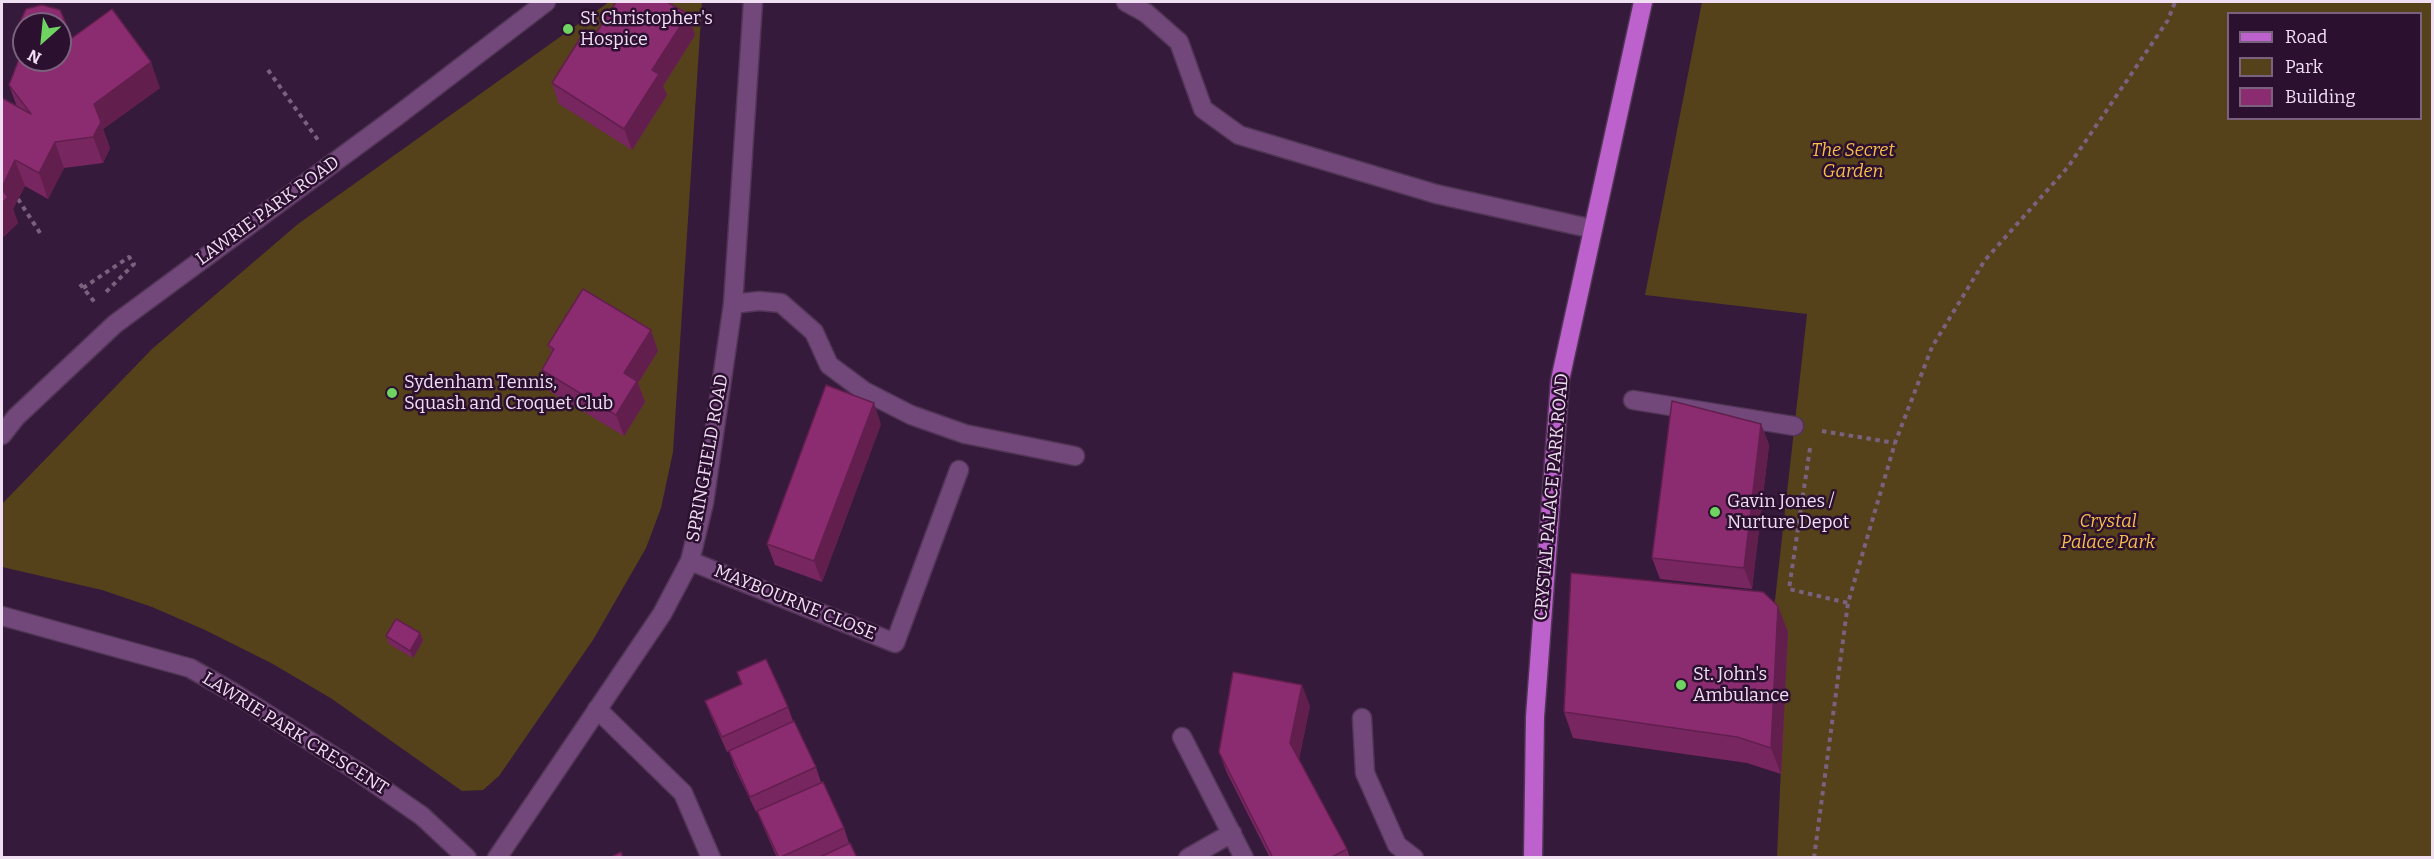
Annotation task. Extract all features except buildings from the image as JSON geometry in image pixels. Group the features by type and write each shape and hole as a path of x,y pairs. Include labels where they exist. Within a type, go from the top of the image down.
{"main road":[{"name":"CRYSTAL PALACE PARK ROAD","path":"1533,858 1535,717 1560,380 1643,2"}],"street":[{"name":"LAWRIE PARK ROAD","path":"2,435 16,417 115,324 334,163 546,2"},
{"name":"SPRINGFIELD ROAD","path":"497,858 662,614 690,561 704,502 734,304 753,2"},
{"path":"1126,2 1146,13 1179,42 1203,109 1239,135 1436,194 1593,229"},
{"path":"734,304 759,301 781,303 814,332 830,365 864,391 911,415 966,434 1075,456"},
{"path":"1633,400 1794,426"},
{"name":"MAYBOURNE CLOSE","path":"690,561 895,643 959,470"},
{"name":"LAWRIE PARK CRESCENT","path":"2,616 190,668 357,771 422,816 467,858"},
{"path":"597,709 683,793 711,858"},
{"path":"1362,718 1365,773 1397,845 1414,858"},
{"path":"1182,737 1244,858"},
{"path":"1188,858 1232,833"}],"path":[{"path":"1814,858 1848,603 1895,443 1932,347 1984,260 2068,166 2168,20 2175,2"},
{"path":"268,70 334,163"},
{"path":"18,199 42,236"},
{"path":"129,257 134,264 95,303 81,286 129,257"},
{"path":"1794,426 1895,443"},
{"path":"1813,430 1789,589 1848,603"}],"green space":[{"name":"Sydenham Tennis, Squash and Croquet Club","path":"609,2 702,2 673,452 661,508 646,548 593,640 499,776 483,790 462,791 332,699 273,664 205,630 152,607 102,590 2,567 2,504 152,349 298,224"},
{"name":"Crystal Palace Park","path":"1702,2 2432,2 2432,857 1777,857 1787,632 1773,618 1807,314 1645,295"}],"place":[{"name":"St Christopher's Hospice","path":"568,29"},
{"name":"Sydenham Tennis, Squash and Croquet Club","path":"392,393"},
{"name":"Gavin Jones / Nurture Depot","path":"1715,512"},
{"name":"St. John's Ambulance","path":"1681,685"}],"park label":[{"name":"The Secret Garden","path":"1853,161"}]}
